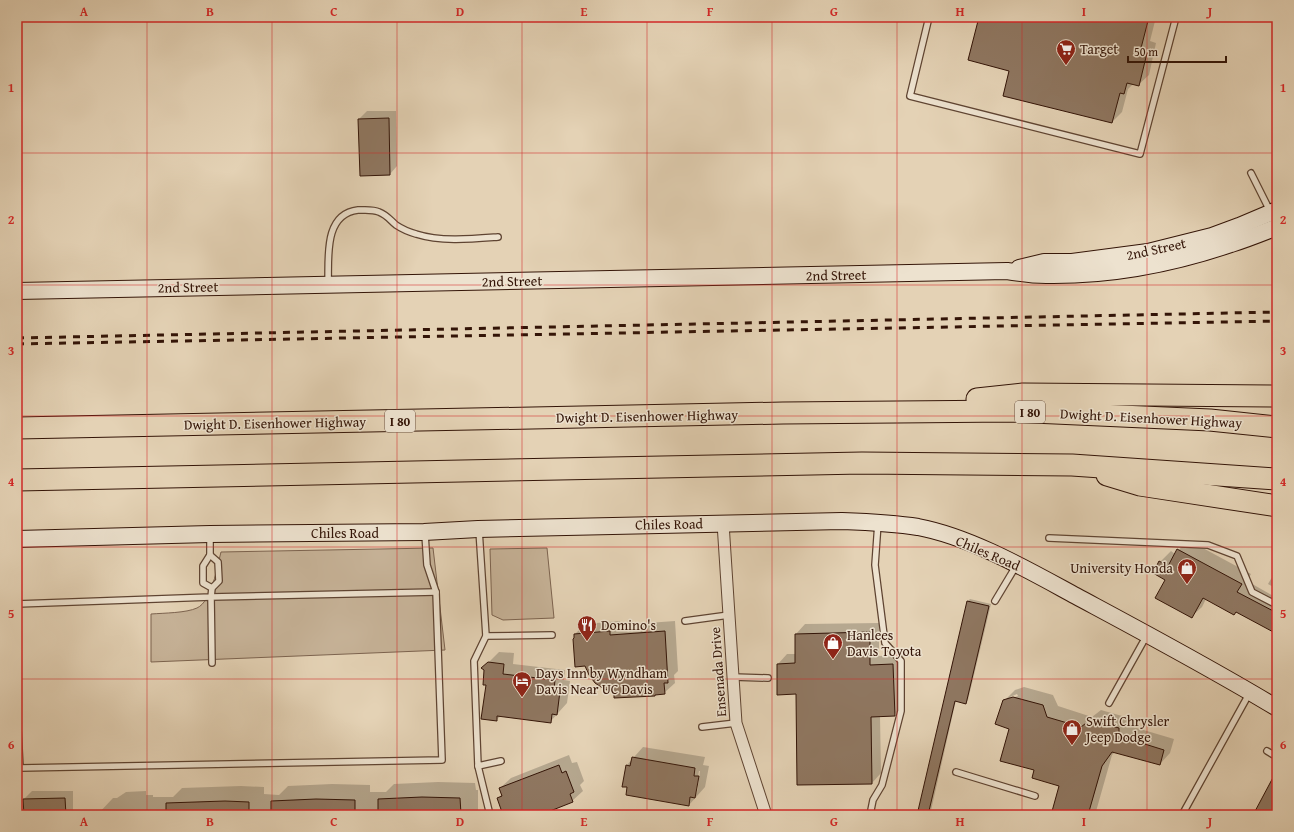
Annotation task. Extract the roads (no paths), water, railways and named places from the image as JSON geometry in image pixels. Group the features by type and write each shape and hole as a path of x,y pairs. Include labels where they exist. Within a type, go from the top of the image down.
{"highway":[{"path":"783,413 899,406 1023,394 1277,396"},
{"name":"Dwight D. Eisenhower Highway","path":"17,428 783,413 1011,411 1210,420 1277,427"},
{"path":"17,480 862,463 1072,465 1277,479"},
{"path":"1072,465 1140,485 1277,506"}],"street":[{"name":"2nd Street","path":"17,291 1007,271 1044,262 1090,260 1154,251 1212,236 1239,226 1275,217"},
{"name":"Chiles Road","path":"17,539 210,534 424,532 478,529 842,521 878,522 919,527 977,546 1017,564 1147,634 1277,708"},
{"name":"Ensenada Drive","path":"723,523 736,723 766,815"}],"lane":[{"path":"929,17 910,96 1140,154 1176,17"},
{"path":"1251,173 1275,217"},
{"path":"328,284 329,248 332,231 337,221 347,213 353,211 378,211 389,217 396,225 403,229 432,237 468,239 498,237"},
{"path":"870,815 873,800 882,785 902,712 901,661 885,643 875,565 878,522"},
{"path":"478,529 486,636 474,661 478,766 490,815"},
{"path":"17,711 20,768 442,760 436,592 428,565 424,532"},
{"path":"210,534 210,555 202,566 204,583 212,588"},
{"path":"1049,538 1208,545 1237,556 1252,592 1277,605"},
{"path":"210,555 218,562 219,581 212,588 211,597 212,664"},
{"path":"996,601 1017,564"},
{"path":"17,604 211,597 436,592"},
{"path":"685,621 730,615"},
{"path":"1109,703 1147,634"},
{"path":"486,636 552,635"},
{"path":"733,677 768,678"},
{"path":"1182,815 1250,692"},
{"path":"702,727 736,723"},
{"path":"1267,751 1277,757"},
{"path":"478,766 501,761"},
{"path":"956,772 1035,796"}],"railway":[{"path":"17,338 1277,312"},
{"path":"17,344 1277,321"}],"place":[{"name":"Target","path":"1066,66"},
{"name":"University Honda","path":"1187,585"},
{"name":"Domino's","path":"587,642"},
{"name":"Hanlees Davis Toyota","path":"833,660"},
{"name":"Days Inn by Wyndham Davis Near UC Davis","path":"522,698"},
{"name":"Swift Chrysler Jeep Dodge","path":"1072,746"}]}
